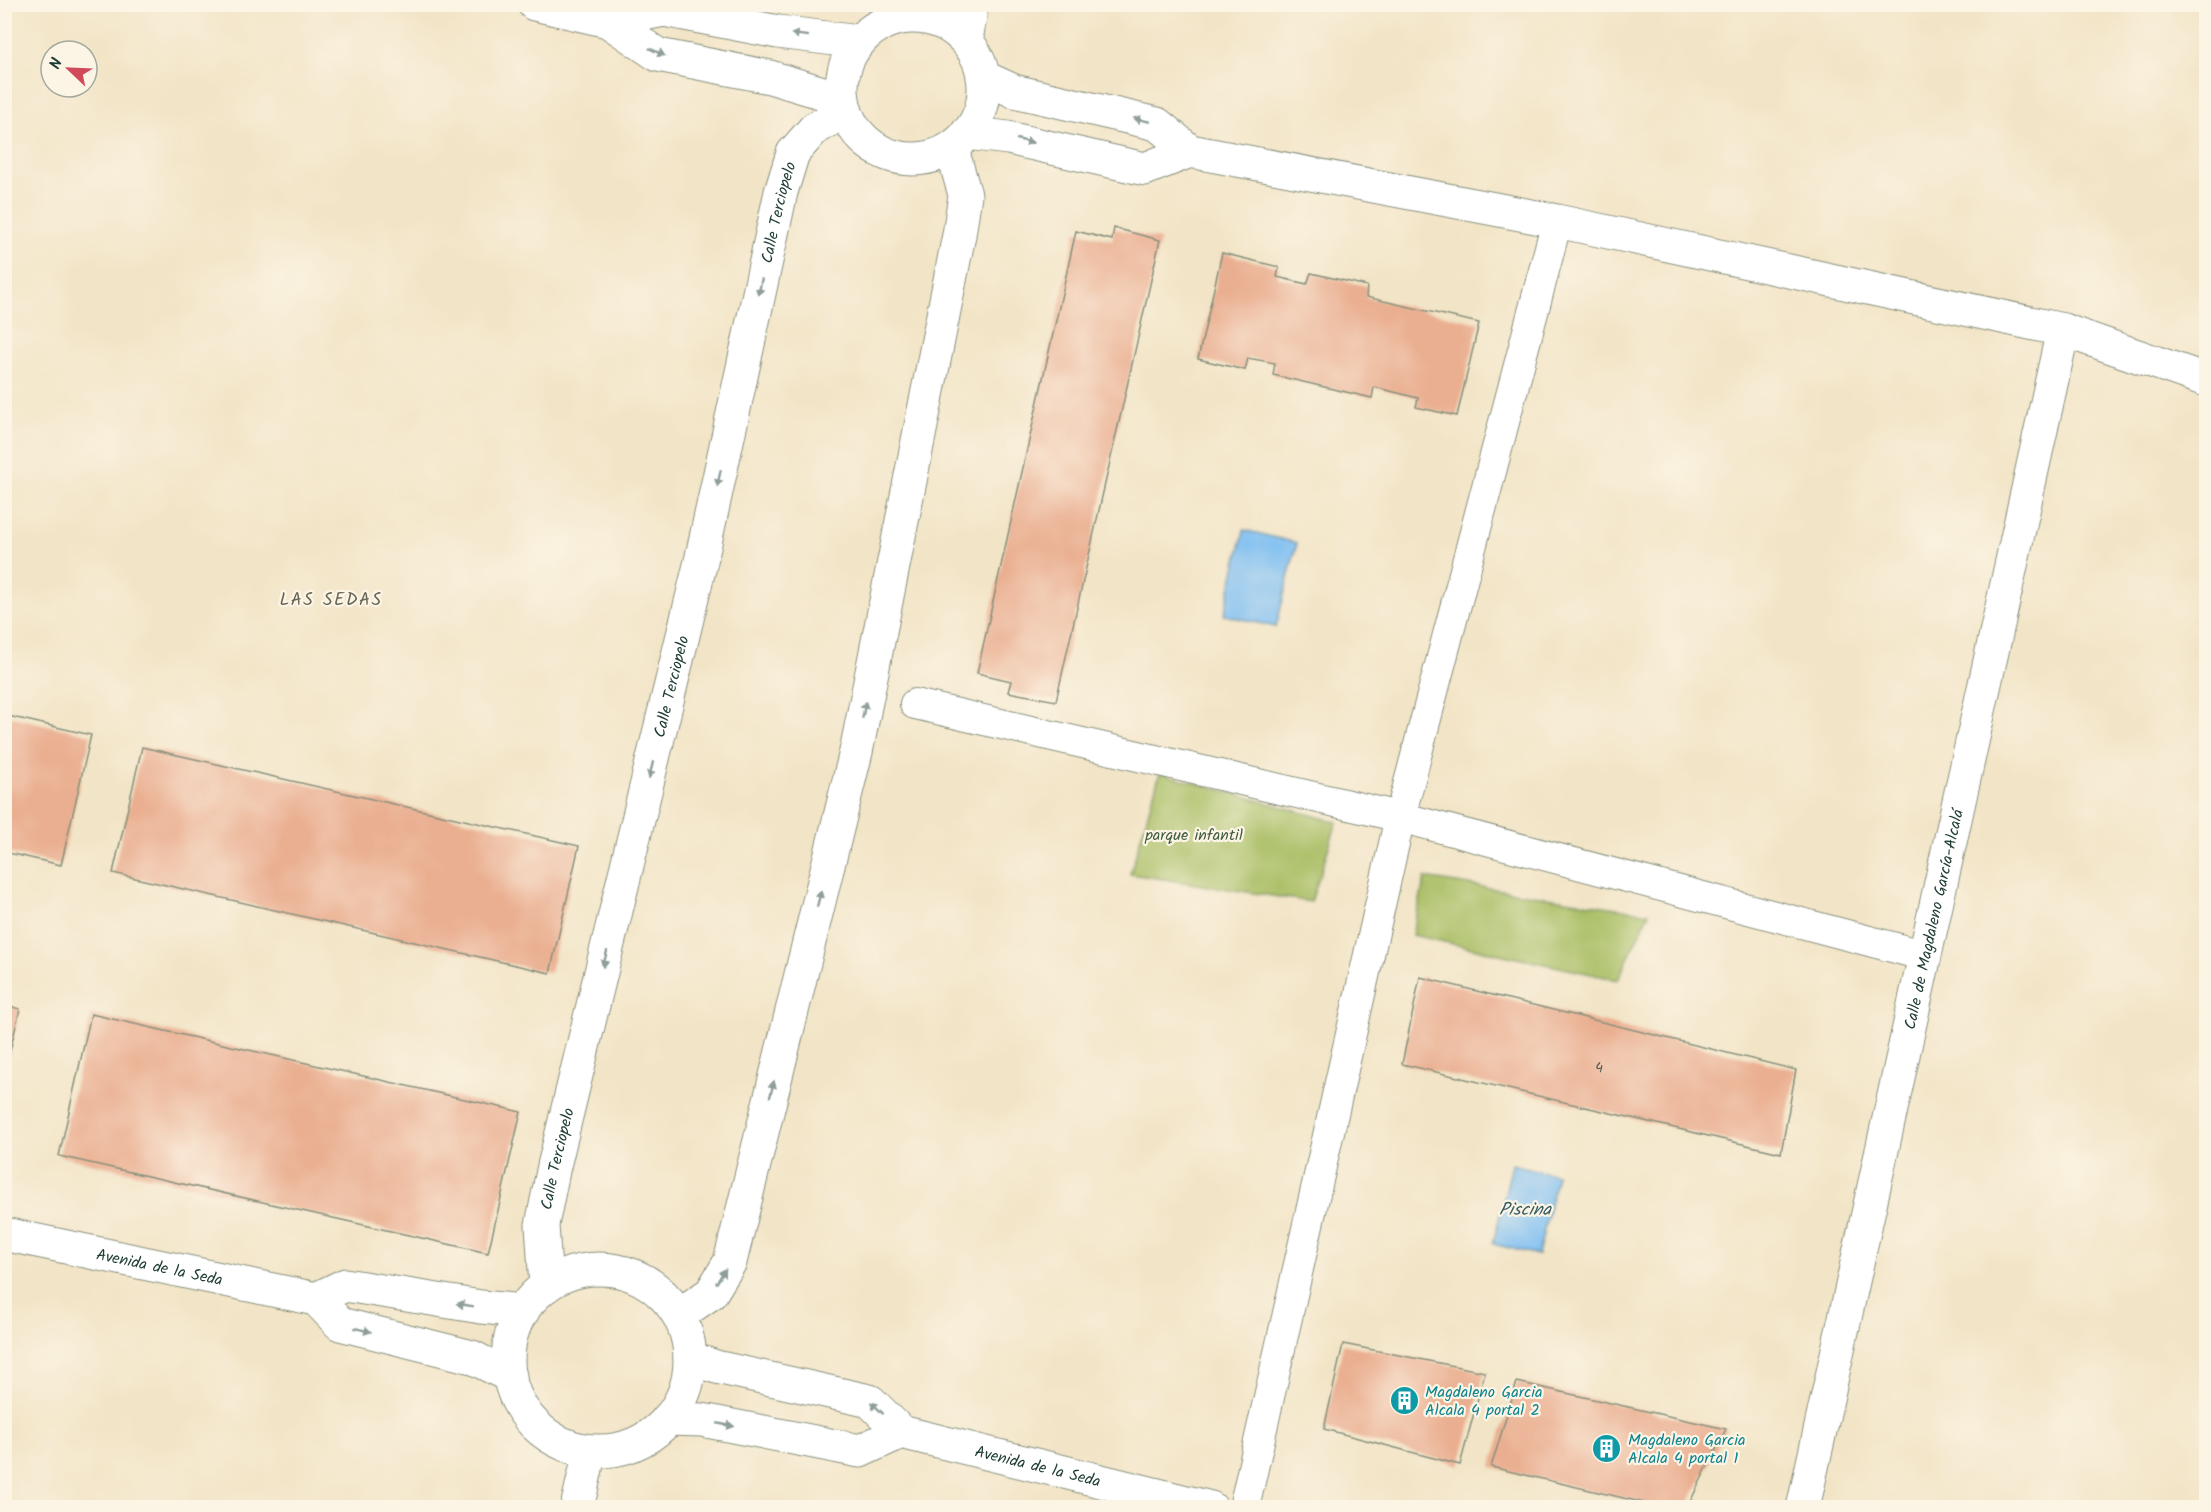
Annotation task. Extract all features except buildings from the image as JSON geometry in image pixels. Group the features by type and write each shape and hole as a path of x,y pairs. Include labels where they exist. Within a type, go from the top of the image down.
{"street":[{"path":"534,4 608,21 658,55 770,77 844,105"},
{"path":"966,40 972,4"},
{"path":"608,21 664,10 778,32 873,25 912,16 932,19 950,27 966,40 976,57 983,77 983,97 977,116 959,141 965,195 856,752 730,1262 711,1293 679,1315"},
{"path":"873,25 848,59 842,78 844,105 860,135 875,148 894,156 914,159 931,156 959,141 1008,138 1145,169 1190,151"},
{"path":"983,77 1014,91 1157,124 1190,151 1557,221 2063,330 2206,380"},
{"name":"Calle Terciopelo","path":"546,1286 542,1225 554,1166 701,561 781,192 793,153 814,129 844,105"},
{"path":"1244,1508 1400,817 1557,221"},
{"name":"Calle de Magdaleno García-Alcalá","path":"1803,1508 2063,330"},
{"path":"915,704 1400,817 1926,956"},
{"name":"Avenida de la Seda","path":"4,1234 316,1299"},
{"path":"609,1269 630,1274 649,1284 666,1298 679,1315 687,1336 690,1358 688,1380 681,1401 668,1419 652,1434 633,1444 612,1450 590,1451 568,1446 549,1436 532,1422 520,1404 510,1376 508,1362 511,1340 523,1311 546,1286 565,1275 587,1270 609,1269"},
{"path":"510,1376 472,1357 340,1324 316,1299 345,1285 482,1307 523,1311"},
{"path":"668,1419 702,1420 861,1451 902,1432 870,1401 716,1367 690,1358"},
{"name":"Avenida de la Seda","path":"902,1432 1211,1508"},
{"path":"577,1508 590,1451"}],"green space":[{"name":"parque infantil","path":"1160,773 1337,822 1311,902 1130,874"},
{"path":"1425,878 1649,913 1618,980 1412,935"}],"water":[{"path":"1244,530 1297,543 1276,627 1224,615"},
{"name":"Piscina","path":"1512,1164 1557,1175 1538,1255 1493,1244"}],"place":[{"name":"Magdaleno Garcia Alcala 4 portal 2","path":"1404,1400"},
{"name":"Magdaleno Garcia Alcala 4 portal 1","path":"1607,1448"}],"district":[{"name":"LAS SEDAS","path":"331,599"}]}
